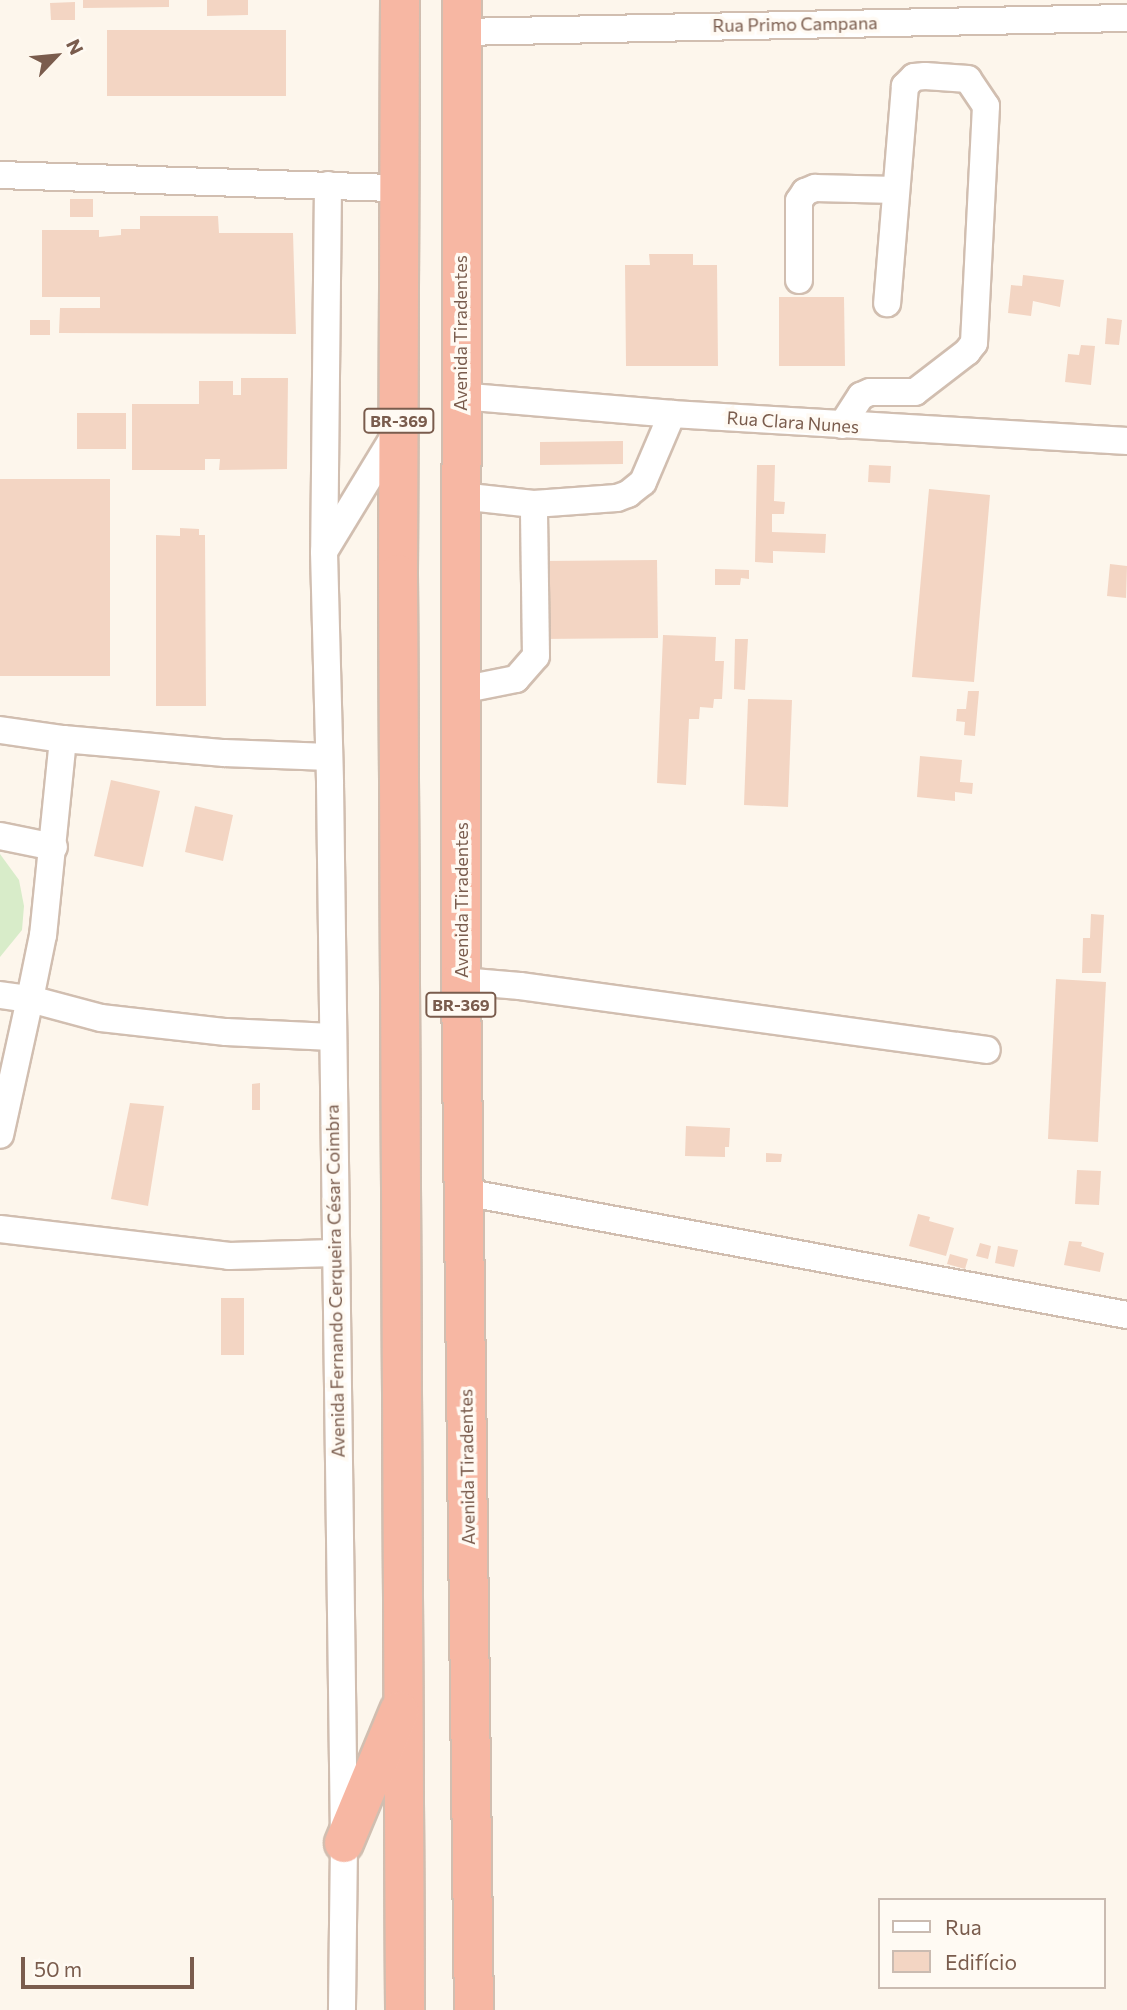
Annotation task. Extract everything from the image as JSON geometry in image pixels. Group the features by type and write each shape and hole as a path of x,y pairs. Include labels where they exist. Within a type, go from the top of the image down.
{"highway":[{"name":"BR-369","path":"400,0 405,2010"},
{"name":"Avenida Tiradentes","path":"462,16 459,396 461,981 474,2010"},
{"path":"344,1843 406,1696"}],"street":[{"name":"Rua Primo Campana","path":"462,16 1127,18"},
{"path":"842,425 861,396 870,392 915,392 967,352 974,343 986,106 980,92 968,79 914,77 905,86 887,303"},
{"path":"0,175 400,188"},
{"name":"Avenida Fernando Cerqueira César Coimbra","path":"328,185 324,552 344,1843 342,2010"},
{"path":"799,280 799,201 805,192 816,188 896,190"},
{"name":"Rua Clara Nunes","path":"459,396 672,414 1127,441"},
{"path":"460,496 534,504 617,498 628,494 643,482 672,414"},
{"path":"324,552 399,429"},
{"path":"461,690 516,679 536,656 534,504"},
{"path":"0,730 63,739 224,753 329,757"},
{"path":"0,1135 43,935 63,739"},
{"path":"0,836 54,847"},
{"path":"461,981 520,986 987,1050"},
{"path":"0,995 30,999 101,1018 226,1032 332,1037"},
{"path":"464,1192 1127,1315"},
{"path":"0,1229 229,1256 335,1253"}],"green space":[{"path":"0,854 19,880 24,906 22,930 0,957"}],"building":[{"path":"83,0 169,0 169,7 83,8"},
{"path":"207,0 248,0 248,15 207,16"},
{"path":"75,2 75,20 51,20 50,3"},
{"path":"107,30 286,30 286,96 107,96"},
{"path":"70,199 93,199 93,217 70,217"},
{"path":"140,216 218,216 219,233 293,233 296,334 59,333 60,308 100,308 100,297 42,297 42,230 99,230 99,237 121,235 121,229 140,229"},
{"path":"649,254 693,254 693,265 717,265 718,366 626,366 625,265 650,265"},
{"path":"1023,275 1064,280 1060,307 1033,301 1031,316 1008,313 1011,285 1022,286"},
{"path":"779,297 844,297 845,366 779,366"},
{"path":"1107,318 1122,320 1119,345 1105,344"},
{"path":"30,320 50,320 50,335 30,335"},
{"path":"1081,345 1095,346 1091,385 1065,382 1068,354 1079,355"},
{"path":"241,378 288,378 287,469 219,470 220,459 205,459 205,470 132,470 132,404 199,404 199,381 233,381 233,395 241,395"},
{"path":"77,413 126,413 126,449 77,449"},
{"path":"623,441 623,464 540,465 540,442"},
{"path":"757,465 775,465 774,501 785,502 784,514 772,514 772,532 826,534 825,553 773,551 773,563 755,562"},
{"path":"869,465 891,466 890,483 868,482"},
{"path":"0,479 110,479 110,676 0,676"},
{"path":"929,489 990,495 974,682 912,677"},
{"path":"180,528 199,529 199,535 205,535 206,706 156,706 156,535 180,536"},
{"path":"657,560 658,638 539,639 544,561"},
{"path":"1110,564 1127,566 1126,598 1107,596"},
{"path":"715,569 749,570 749,579 741,578 740,585 715,585"},
{"path":"663,635 716,637 715,661 724,661 722,699 714,699 713,708 700,707 699,719 689,719 686,785 657,783"},
{"path":"735,639 748,639 745,690 734,689"},
{"path":"968,691 979,691 975,736 964,735 965,722 956,721 957,709 966,709"},
{"path":"748,699 792,700 788,807 744,805"},
{"path":"920,756 962,760 960,782 973,783 972,794 955,792 955,801 917,797"},
{"path":"111,780 160,791 143,867 94,856"},
{"path":"195,806 233,815 223,861 185,852"},
{"path":"1091,914 1104,915 1101,973 1082,973 1083,938 1090,938"},
{"path":"1056,979 1106,982 1098,1142 1048,1139"},
{"path":"260,1083 260,1110 252,1110 252,1084"},
{"path":"130,1103 164,1106 148,1206 111,1199"},
{"path":"686,1126 730,1128 729,1147 725,1147 725,1157 685,1156"},
{"path":"766,1153 782,1154 781,1162 766,1162"},
{"path":"1077,1170 1101,1171 1099,1205 1075,1204"},
{"path":"918,1214 930,1217 929,1221 954,1228 946,1256 909,1246"},
{"path":"1069,1241 1082,1242 1081,1246 1104,1253 1100,1272 1064,1265"},
{"path":"980,1243 991,1246 988,1259 976,1256"},
{"path":"998,1246 1018,1250 1014,1267 995,1263"},
{"path":"950,1254 968,1259 965,1269 947,1264"},
{"path":"221,1298 244,1298 244,1355 221,1355"}]}
